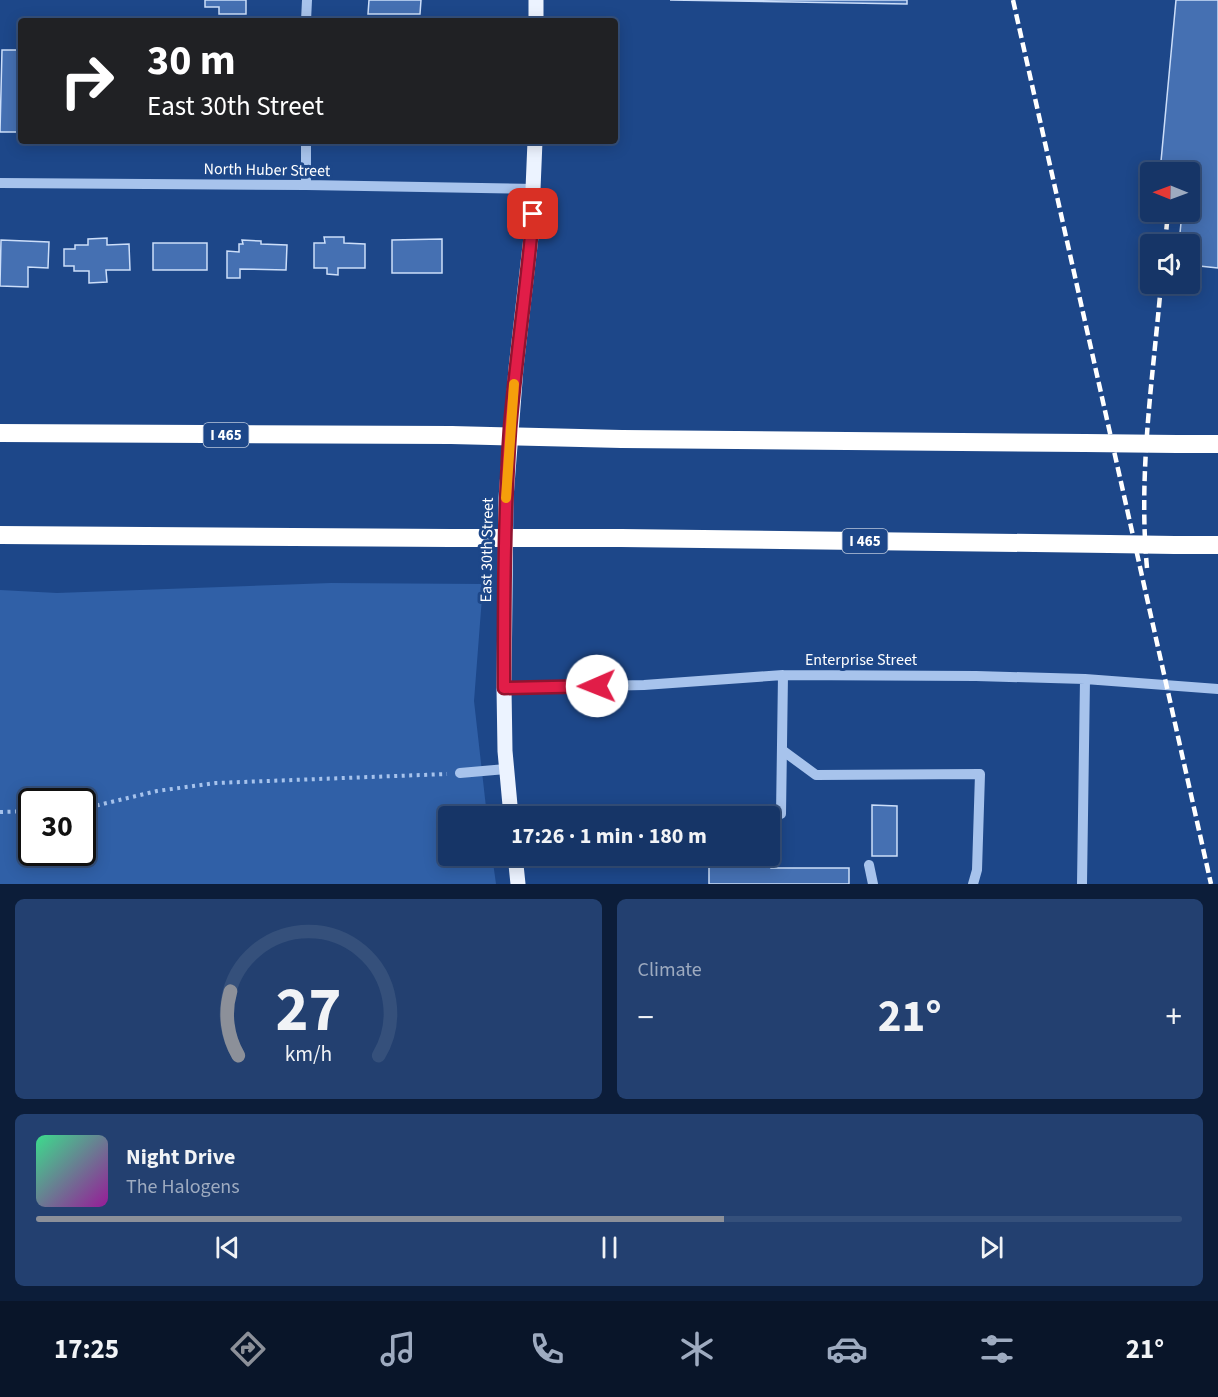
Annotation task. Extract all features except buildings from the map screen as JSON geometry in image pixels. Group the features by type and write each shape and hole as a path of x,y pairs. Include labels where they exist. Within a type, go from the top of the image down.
{"highway":[{"name":"I 465","path":"0,433 452,435 622,439 1218,444"},
{"name":"I 465","path":"0,535 621,538 1218,545"}],"main road":[{"path":"536,0 536,18"},
{"name":"East 30th Street","path":"510,806 504,688 504,579 508,463 531,237 535,189 535,144"},
{"path":"516,866 518,884"}],"street":[{"path":"306,18 307,0"},
{"path":"306,144 306,185"},
{"name":"North Huber Street","path":"0,183 535,189"},
{"path":"780,814 783,675"},
{"name":"Enterprise Street","path":"504,688 644,685 783,675 1085,679 1218,689"},
{"path":"1082,884 1085,679"},
{"path":"782,750 816,775 980,774 977,870 973,884"},
{"path":"460,773 507,769"},
{"path":"869,865 873,884"}],"path":[{"path":"96,806 157,791 216,783 460,773"},
{"path":"0,812 18,811"}],"shaded area":[{"path":"331,583 483,584 474,701 486,806 438,806 438,866 494,866 496,884 0,884 0,590 57,593"}],"railway":[{"path":"1013,0 1211,884"},
{"path":"1166,234 1167,222"},
{"path":"1147,568 1145,461 1160,294"}],"slow traffic":[{"path":"506,498 514,384"}],"route":[{"path":"533,214 516,368 506,498 504,688 597,686"}]}
